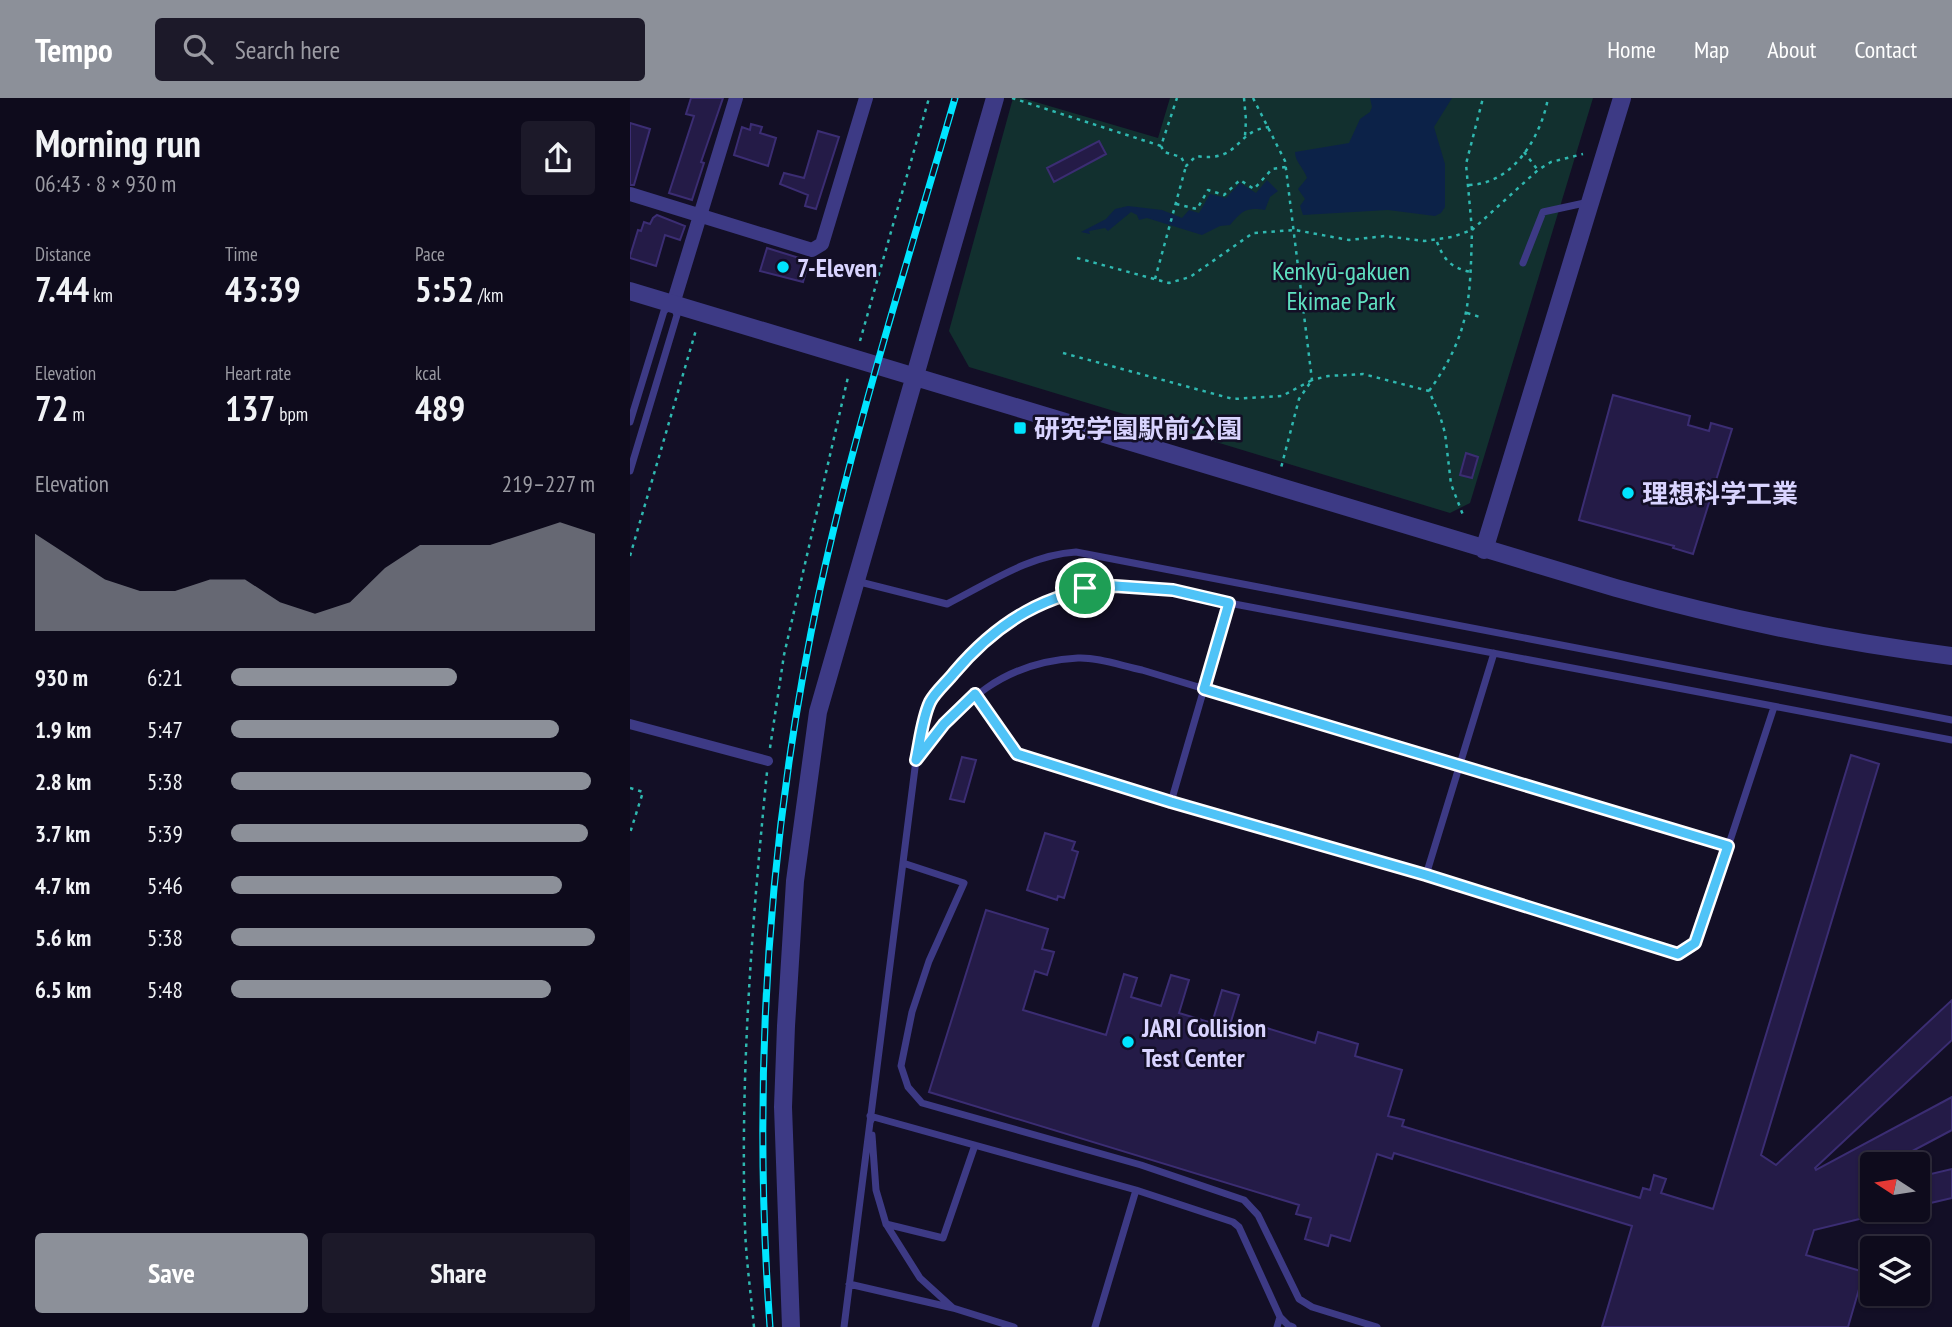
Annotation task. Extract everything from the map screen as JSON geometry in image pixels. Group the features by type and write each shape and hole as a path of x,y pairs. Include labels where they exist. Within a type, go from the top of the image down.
{"street":[{"path":"673,304 736,98"},
{"path":"630,194 812,250 822,244 866,98"},
{"path":"791,1327 783,1107 786,1026 795,881 818,712 995,98"},
{"path":"1484,550 1622,98"},
{"path":"630,291 1484,550 1685,607 1814,634 1952,656"},
{"path":"630,724 768,761"}],"lane":[{"path":"1523,263 1544,212 1590,201"},
{"path":"630,422 664,311 673,304 677,315 630,471"},
{"path":"855,581 947,604 1036,559 1056,553 1076,552 1952,720"},
{"path":"844,1327 916,760 930,702 978,645 1012,619 1040,604 1085,588 1115,586 1173,590 1229,603 1952,740"},
{"path":"1171,802 1229,603"},
{"path":"1426,875 1462,765 1494,653"},
{"path":"916,760 944,724 975,694 1026,667 1080,658 1142,670 1728,846"},
{"path":"975,694 1017,754 1171,802 1426,875 1678,954 1695,943 1774,707"},
{"path":"903,863 964,883 929,961 912,1012 901,1066 908,1087 922,1103 1141,1165 1244,1200 1258,1215 1299,1299 1312,1307 1377,1327"},
{"path":"870,1116 1136,1190 1233,1222 1239,1227 1280,1317 1293,1327"},
{"path":"870,1116 876,1190 886,1224 920,1279 953,1308"},
{"path":"886,1224 943,1238 975,1145"},
{"path":"1095,1327 1136,1190"},
{"path":"849,1284 953,1308 1014,1327"},
{"path":"1277,1327 1280,1317"}],"path":[{"path":"860,341 929,98"},
{"path":"1012,98 1161,146"},
{"path":"1177,98 1161,146 1164,152 1181,158 1186,166"},
{"path":"1244,98 1245,136"},
{"path":"1253,98 1286,167 1312,380 1299,399 1281,468"},
{"path":"1429,391 1455,352 1467,313 1472,230 1466,164 1483,98"},
{"path":"1469,185 1481,185 1507,173 1524,152 1544,118 1548,98"},
{"path":"1155,279 1186,166 1196,156 1219,157 1231,152 1245,136 1260,128 1269,127"},
{"path":"1524,152 1538,170"},
{"path":"1077,258 1169,283 1190,277 1253,233 1295,230 1349,240 1385,236 1408,241 1437,240 1472,230 1538,170 1552,162 1583,154"},
{"path":"1176,204 1197,209 1208,190 1224,195 1240,180 1254,189 1272,169 1286,167"},
{"path":"1437,240 1447,263 1471,272"},
{"path":"1467,313 1483,318"},
{"path":"630,556 696,330"},
{"path":"1063,353 1233,399 1282,396 1312,380 1328,376 1363,374 1429,391"},
{"path":"754,1327 744,1229 744,1108 749,976 768,761 784,655 848,377"},
{"path":"1429,391 1440,416 1451,484 1463,515"},
{"path":"630,788 643,792 630,833"}],"green space":[{"name":"Kenkyū-gakuen Ekimae Park","path":"1013,98 1022,98 1158,138 1170,98 1593,98 1470,503 1450,513 969,367 949,331"}],"water":[{"path":"1370,98 1452,98 1434,127 1445,164 1445,207 1441,213 1435,216 1388,210 1303,215 1300,206 1305,199 1298,189 1307,178 1295,152 1349,143 1360,119 1370,112"},
{"path":"1267,180 1278,191 1270,197 1265,210 1245,211 1230,225 1220,226 1202,235 1147,218 1139,220 1137,215 1131,212 1108,231 1105,228 1089,231 1090,234 1081,232 1106,219 1115,209 1128,206 1162,210 1182,218 1189,210 1199,213 1210,194 1226,198 1240,183 1256,193"}],"building":[{"path":"691,98 723,98 701,162 704,163 692,200 669,193 694,116 686,114"},
{"path":"630,123 650,129 634,185 630,185"},
{"path":"751,124 762,127 760,133 776,138 768,166 734,155 742,127 750,130"},
{"path":"818,131 839,137 816,209 805,206 808,195 780,184 784,173 804,178"},
{"path":"1099,141 1106,154 1054,182 1047,168"},
{"path":"657,215 685,226 680,240 665,235 656,266 630,256 638,230 641,231 644,222 650,224"},
{"name":"7-Eleven","path":"767,248 809,261 803,282 760,271"},
{"name":"理想科学工業","path":"1613,395 1690,416 1688,425 1709,431 1711,423 1732,429 1693,554 1673,548 1674,546 1579,520"},
{"path":"1466,453 1478,457 1472,478 1460,475"},
{"name":"JARI Collision Test Center","path":"1851,755 1879,764 1761,1155 1776,1165 1952,1000 1952,1040 1815,1168 1816,1170 1952,1097 1952,1130 1911,1152 1860,1152 1860,1219 1814,1230 1806,1255 1860,1271 1860,1286 1848,1327 1602,1327 1632,1226 1394,1153 1392,1159 1377,1154 1350,1241 1331,1235 1328,1246 1305,1239 1311,1218 1296,1214 1299,1205 929,1092 986,910 1048,929 1042,949 1054,952 1047,975 1035,971 1023,1010 1106,1035 1124,974 1137,978 1131,997 1161,1006 1171,975 1189,980 1179,1013 1212,1023 1222,990 1239,995 1229,1028 1254,1036 1257,1025 1315,1043 1318,1032 1358,1044 1355,1056 1402,1070 1388,1116 1404,1120 1402,1126 1640,1198 1643,1188 1650,1190 1654,1175 1666,1179 1661,1193 1713,1209"},
{"path":"962,757 976,760 964,802 950,799"},
{"path":"1045,833 1075,842 1072,850 1078,852 1064,898 1058,896 1057,900 1027,890"},
{"path":"1952,1169 1952,1198 1930,1203 1930,1174"}],"railway":[{"path":"770,1327 763,1142 764,1049 769,956 788,772 802,680 834,527 883,342 955,98"}],"place":[{"name":"7-Eleven","path":"783,267"},
{"name":"研究学園駅前公園","path":"1020,428"},
{"name":"理想科学工業","path":"1628,493"},
{"name":"JARI Collision Test Center","path":"1128,1042"}],"route":[{"path":"1115,586 1173,590 1229,603 1204,689 1728,846 1695,943 1678,954 1426,875 1171,802 1017,754 975,694 944,724 916,760 930,702 978,645 1012,619 1050,600 1085,588 1115,586"}]}
